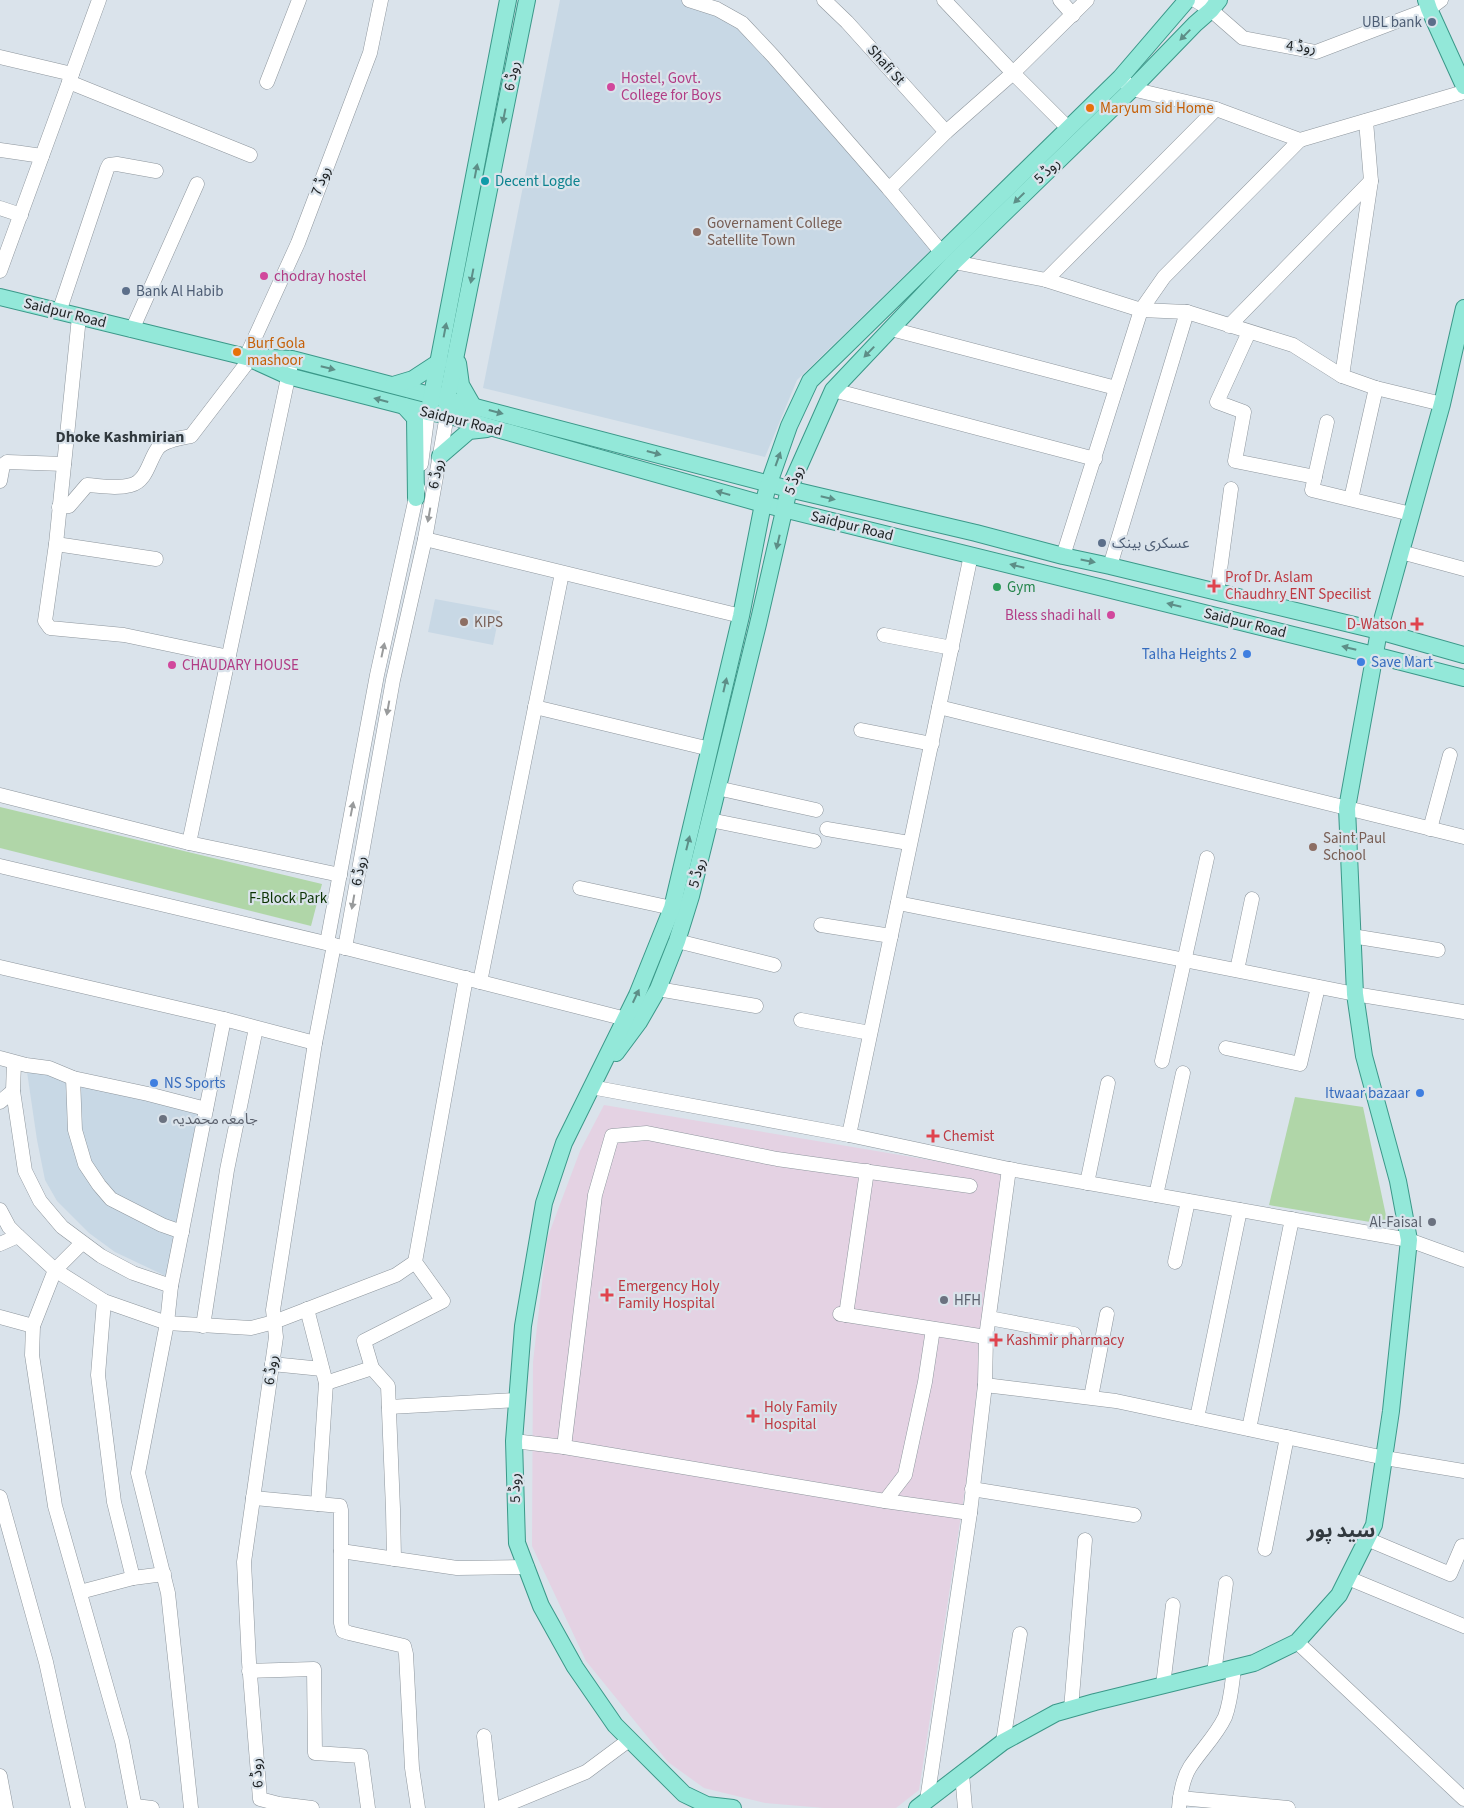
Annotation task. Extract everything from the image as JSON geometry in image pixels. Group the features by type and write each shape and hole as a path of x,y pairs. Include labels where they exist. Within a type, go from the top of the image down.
{"main road":[{"name":"روڈ 6","path":"442,404 439,362 508,0"},
{"name":"روڈ 6","path":"428,412 442,404 457,351 528,0"},
{"name":"روڈ 5","path":"632,1021 649,966 672,908 741,616 763,504 789,426 810,382 948,258 1126,83 1187,0"},
{"path":"1432,3 1464,86"},
{"name":"روڈ 5","path":"733,1808 707,1807 684,1794 615,1726 575,1667 541,1606 518,1543 514,1441 517,1400 523,1326 544,1203 564,1143 591,1087 632,1021 658,989 677,941 691,896 710,820 789,489 832,390 891,329 948,258 1068,128 1126,83 1215,5"},
{"name":"Saidpur Road","path":"0,297 248,358 288,376 428,412"},
{"path":"922,1804 1003,1742 1056,1713 1254,1663 1297,1642 1340,1595 1374,1525 1385,1458 1409,1240 1398,1182 1364,1056 1355,994 1347,808 1379,631 1442,404 1464,308"},
{"path":"457,351 461,385 473,406"},
{"name":"Saidpur Road","path":"248,358 292,359 393,385 442,404 492,428 763,504 1374,654 1464,678"},
{"path":"393,385 413,379 439,362"},
{"name":"Saidpur Road","path":"442,404 473,406 789,489 1379,631 1464,656"},
{"path":"404,406 415,418 416,498"},
{"path":"440,456 469,431 492,428"}],"street":[{"path":"0,271 99,0"},
{"path":"267,82 299,0"},
{"name":"روڈ 7","path":"59,507 69,506 88,485 117,488 133,485 146,473 159,447 176,438 190,436 248,358 298,243 370,53 381,0"},
{"path":"689,0 717,9 742,23 773,56 948,258 1046,280 1142,310 1187,312 1293,345 1342,376 1376,388 1442,404"},
{"name":"Shafi St","path":"824,0 847,22 946,132"},
{"path":"944,0 1068,128"},
{"path":"1060,0 1073,14"},
{"path":"889,189 946,132 1013,73 1087,0"},
{"name":"روڈ 4","path":"1195,0 1215,5 1243,38 1316,52 1432,3"},
{"path":"0,57 71,78 250,155"},
{"path":"1126,83 1216,109 1300,140"},
{"path":"1062,556 1142,310 1164,277 1300,140 1464,92"},
{"path":"1046,280 1216,109"},
{"path":"1342,376 1371,181 1366,121"},
{"path":"0,150 42,156"},
{"path":"59,312 105,172 109,165 117,164 156,171"},
{"path":"1229,326 1371,181"},
{"path":"132,330 197,184"},
{"path":"0,208 21,215"},
{"path":"1110,566 1187,312"},
{"path":"79,317 56,544 45,620 50,628 124,635 229,656"},
{"path":"891,329 1116,388"},
{"path":"1249,332 1217,402 1244,412 1235,460 1315,477"},
{"path":"189,843 292,359"},
{"path":"1351,499 1376,388"},
{"path":"832,390 1095,459"},
{"name":"روڈ 6","path":"279,1806 260,1799 249,1670 244,1562 276,1337 273,1310 315,1043 335,945 363,846 393,680 425,540 440,456 442,404"},
{"name":"روڈ 6","path":"335,945 340,875 377,675 416,498 428,412"},
{"path":"1327,422 1312,490 1411,514"},
{"path":"0,481 3,465 7,462 64,464"},
{"path":"1218,592 1231,489"},
{"path":"425,540 741,616"},
{"path":"56,544 156,559"},
{"path":"1401,552 1464,569"},
{"path":"849,1135 971,555"},
{"path":"480,982 562,573"},
{"path":"884,635 952,648"},
{"path":"377,675 393,680"},
{"path":"536,707 710,750"},
{"path":"939,707 1464,837"},
{"path":"861,730 932,744"},
{"path":"1430,829 1450,754"},
{"path":"717,788 816,810"},
{"path":"0,795 189,843 340,875"},
{"path":"710,820 814,841"},
{"path":"827,828 909,844"},
{"path":"346,841 363,846"},
{"path":"1162,1061 1207,858"},
{"path":"0,866 335,945 632,1021"},
{"path":"580,888 672,908"},
{"path":"1237,970 1252,899"},
{"path":"898,903 1355,994 1463,1009 1464,1026"},
{"path":"821,925 890,936"},
{"path":"1352,936 1438,950"},
{"path":"677,941 774,965"},
{"path":"0,967 315,1043"},
{"path":"394,1559 388,1386 372,1368 364,1341 443,1301 415,1262 466,978"},
{"path":"1226,1048 1300,1064 1318,986"},
{"path":"658,989 756,1006"},
{"path":"191,1808 168,1593 138,1473 167,1323 171,1286 224,1020"},
{"path":"801,1020 870,1033"},
{"path":"203,1326 227,1170 256,1028"},
{"path":"0,1058 14,1063 49,1068 73,1078 206,1109"},
{"path":"14,1063 13,1091 25,1171 40,1201 62,1226 101,1256 133,1273 171,1286"},
{"path":"1156,1195 1183,1074"},
{"path":"73,1078 76,1130 85,1164 99,1185 111,1199 162,1225 182,1232"},
{"path":"1087,1183 1108,1083"},
{"path":"591,1087 849,1135 1010,1169 1409,1240 1464,1260"},
{"path":"0,1102 13,1091"},
{"path":"564,1447 595,1195 612,1136 646,1133 777,1159 970,1186"},
{"path":"922,1804 970,1514 985,1385 986,1337 1010,1169"},
{"path":"866,1171 843,1315 986,1337"},
{"path":"1175,1262 1188,1201"},
{"path":"0,1210 9,1227 55,1270 104,1301 167,1323 251,1328 274,1322 396,1274 415,1262"},
{"path":"1197,1418 1240,1210"},
{"path":"1249,1429 1292,1219"},
{"path":"0,1244 18,1236"},
{"path":"82,1243 55,1270 33,1326 32,1355 55,1506 122,1741 135,1807 152,1808"},
{"path":"104,1301 98,1375 114,1502 133,1578"},
{"path":"307,1309 326,1383 318,1504"},
{"path":"1091,1397 1107,1314"},
{"path":"0,1317 33,1326"},
{"path":"989,1318 1074,1334"},
{"path":"884,1501 905,1475 925,1382 933,1329"},
{"path":"272,1364 322,1369"},
{"path":"326,1383 372,1368"},
{"path":"985,1385 1116,1400 1385,1458 1464,1471"},
{"path":"389,1407 517,1400"},
{"path":"1265,1549 1287,1437"},
{"path":"514,1441 564,1447 970,1514"},
{"path":"972,1489 1134,1515"},
{"path":"0,1496 46,1662 78,1808"},
{"path":"253,1498 340,1506 343,1631 348,1634 404,1646 412,1768 418,1808"},
{"path":"1367,1539 1450,1574 1462,1546"},
{"path":"1071,1709 1085,1540"},
{"path":"341,1551 456,1568 526,1567"},
{"path":"80,1592 133,1578 164,1574"},
{"path":"1348,1578 1464,1626"},
{"path":"1214,1673 1226,1583"},
{"path":"1163,1685 1173,1604"},
{"path":"1003,1742 1020,1634"},
{"path":"1297,1642 1464,1799"},
{"path":"249,1670 314,1668 315,1753 362,1756 368,1808"},
{"path":"1234,1668 1231,1693 1224,1717 1205,1748 1188,1769 1179,1803 1288,1808"},
{"path":"484,1736 492,1808"},
{"path":"499,1808 586,1772 629,1740"},
{"path":"962,1774 965,1808"},
{"path":"0,1776 6,1808"},
{"path":"279,1806 312,1808"}],"shaded area":[{"path":"560,0 691,0 753,34 935,246 797,380 765,457 483,388"},
{"name":"KIPS","path":"435,599 500,611 493,645 428,632"},
{"path":"26,1065 202,1111 170,1278 115,1252 89,1233 57,1201 45,1180"},
{"name":"Holy Family Hospital","path":"604,1105 1001,1172 968,1470 919,1790 896,1808 824,1808 765,1803 704,1788 668,1762 586,1661 532,1546 533,1362 547,1239 580,1151"}],"green space":[{"name":"F-Block Park","path":"0,807 322,884 311,926 0,848"},
{"path":"1295,1097 1363,1107 1388,1225 1269,1205"}],"place":[{"name":"UBL bank","path":"1432,22"},
{"name":"Hostel, Govt. College for Boys","path":"611,87"},
{"name":"Maryum sid Home","path":"1090,108"},
{"name":"Decent Logde","path":"485,181"},
{"name":"Governament College Satellite Town","path":"697,232"},
{"name":"chodray hostel","path":"264,276"},
{"name":"Bank Al Habib","path":"126,291"},
{"name":"Burf Gola mashoor","path":"237,352"},
{"name":"عسکری بینک","path":"1102,543"},
{"name":"Prof Dr. Aslam Chaudhry ENT Specilist","path":"1214,586"},
{"name":"Gym","path":"997,587"},
{"name":"Bless shadi hall","path":"1111,615"},
{"name":"KIPS","path":"464,622"},
{"name":"D-Watson","path":"1417,624"},
{"name":"Talha Heights 2","path":"1247,654"},
{"name":"Save Mart","path":"1361,662"},
{"name":"CHAUDARY HOUSE","path":"172,665"},
{"name":"Saint Paul School","path":"1313,847"},
{"name":"NS Sports","path":"154,1083"},
{"name":"Itwaar bazaar","path":"1420,1093"},
{"name":"جامعہ محمدیہ","path":"163,1119"},
{"name":"Chemist","path":"933,1136"},
{"name":"Al-Faisal","path":"1432,1222"},
{"name":"Emergency Holy Family Hospital","path":"607,1295"},
{"name":"HFH","path":"944,1300"},
{"name":"Kashmir pharmacy","path":"996,1340"},
{"name":"Holy Family Hospital","path":"753,1416"}],"district":[{"name":"Dhoke Kashmirian","path":"120,437"},
{"name":"سید پور","path":"1341,1531"}]}
